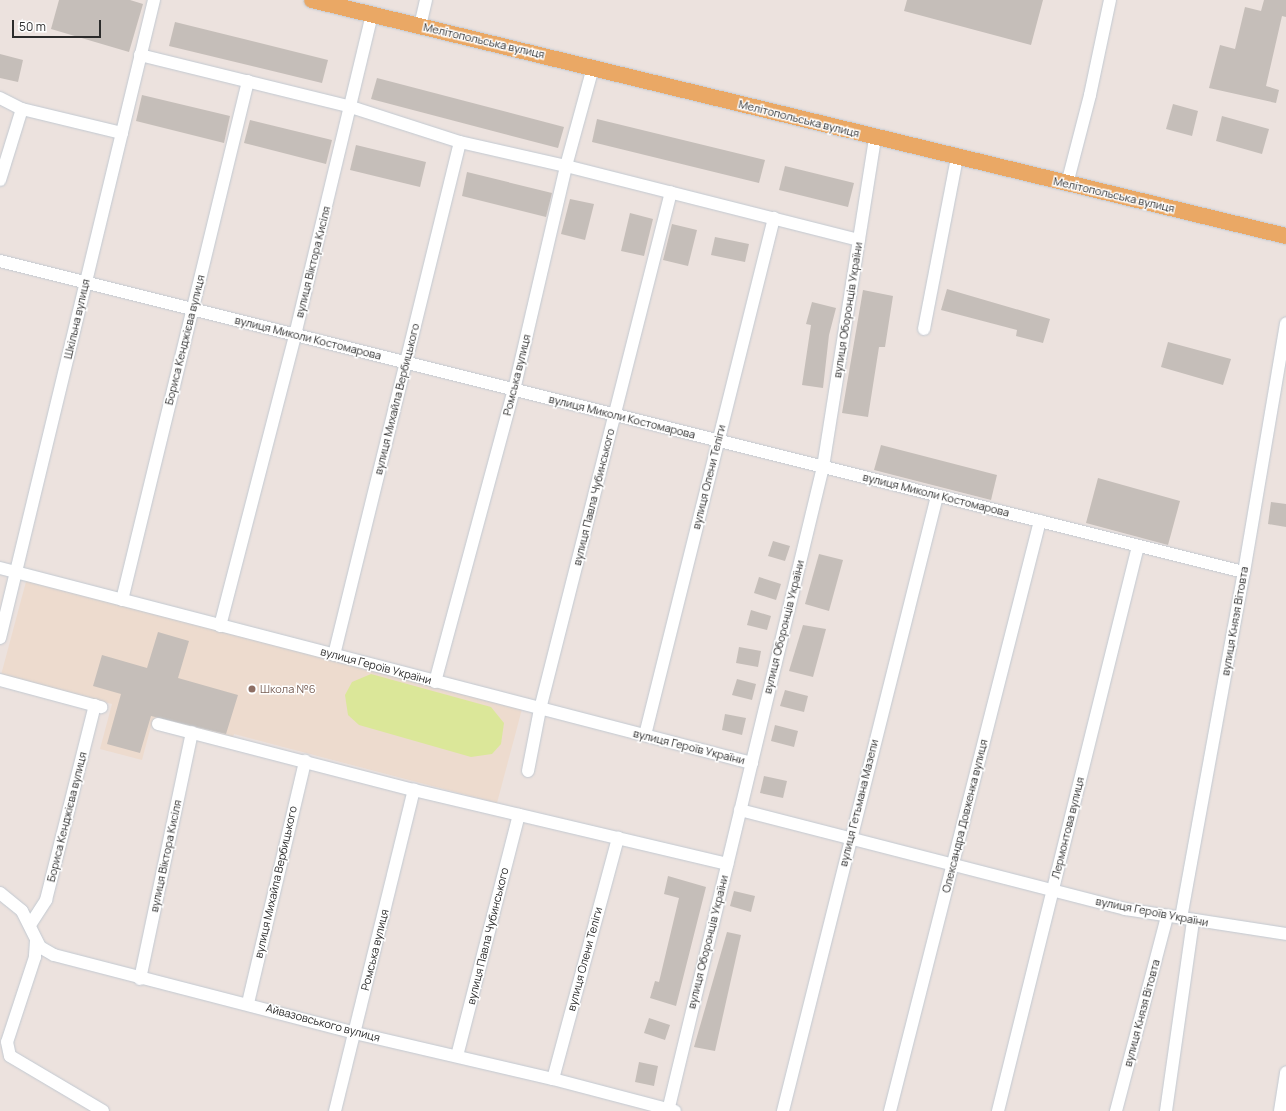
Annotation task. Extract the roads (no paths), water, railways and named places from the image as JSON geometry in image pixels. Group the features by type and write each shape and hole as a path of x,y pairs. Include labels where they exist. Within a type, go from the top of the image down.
{"main road":[{"name":"Мелітопольська вулиця","path":"312,0 593,67 875,138 1286,236"}],"street":[{"name":"Шкільна вулиця","path":"0,638 17,573 154,0"},
{"path":"420,26 426,0"},
{"path":"1067,184 1090,95 1110,0"},
{"name":"вулиця Віктора Кисіля","path":"220,626 352,107 372,14"},
{"path":"140,55 352,107 460,142 566,166 859,240"},
{"name":"Ромська вулиця","path":"435,682 514,390 566,166 593,67"},
{"name":"Бориса Кенджієва вулиця","path":"122,600 248,81"},
{"path":"0,98 22,109 122,133"},
{"path":"0,180 22,109"},
{"name":"вулиця Оборонців України","path":"670,1110 727,864 823,467 875,138"},
{"name":"вулиця Михайла Вербицького","path":"334,655 460,142"},
{"path":"924,329 957,157"},
{"name":"вулиця Павла Чубинського","path":"528,771 540,709 671,192"},
{"name":"вулиця Олени Теліги","path":"645,735 774,218"},
{"name":"вулиця Миколи Костомарова","path":"0,262 1244,572"},
{"name":"вулиця Князя Вітовта","path":"1166,1111 1187,919 1286,324"},
{"name":"вулиця Гетьмана Мазепи","path":"783,1111 850,838 937,496"},
{"name":"Олександра Довженка вулиця","path":"890,1111 1040,521"},
{"name":"Лермонтова вулиця","path":"998,1111 1138,546"},
{"name":"вулиця Героїв України","path":"0,568 435,682 752,762"},
{"name":"Бориса Кенджієва вулиця","path":"0,680 98,706 46,900 30,925"},
{"path":"158,724 414,790 727,864"},
{"name":"вулиця Віктора Кисіля","path":"140,979 192,732"},
{"name":"вулиця Михайла Вербицького","path":"248,1003 305,761"},
{"name":"Ромська вулиця","path":"335,1111 414,790"},
{"name":"вулиця Героїв України","path":"740,810 1125,909 1286,934"},
{"name":"вулиця Павла Чубинського","path":"457,1056 519,815"},
{"name":"вулиця Олени Теліги","path":"553,1079 618,838"},
{"path":"0,893 22,911 30,925 36,941 35,957 7,1042 10,1056 103,1111"},
{"name":"вулиця Князя Вітовта","path":"1116,1111 1167,916"},
{"name":"Айвазовського вулиця","path":"36,941 40,947 54,955 140,979 248,1003 355,1033 553,1079 670,1110"},
{"path":"1280,1111 1286,1072"}],"place":[{"name":"Школа №6","path":"252,689"}]}
